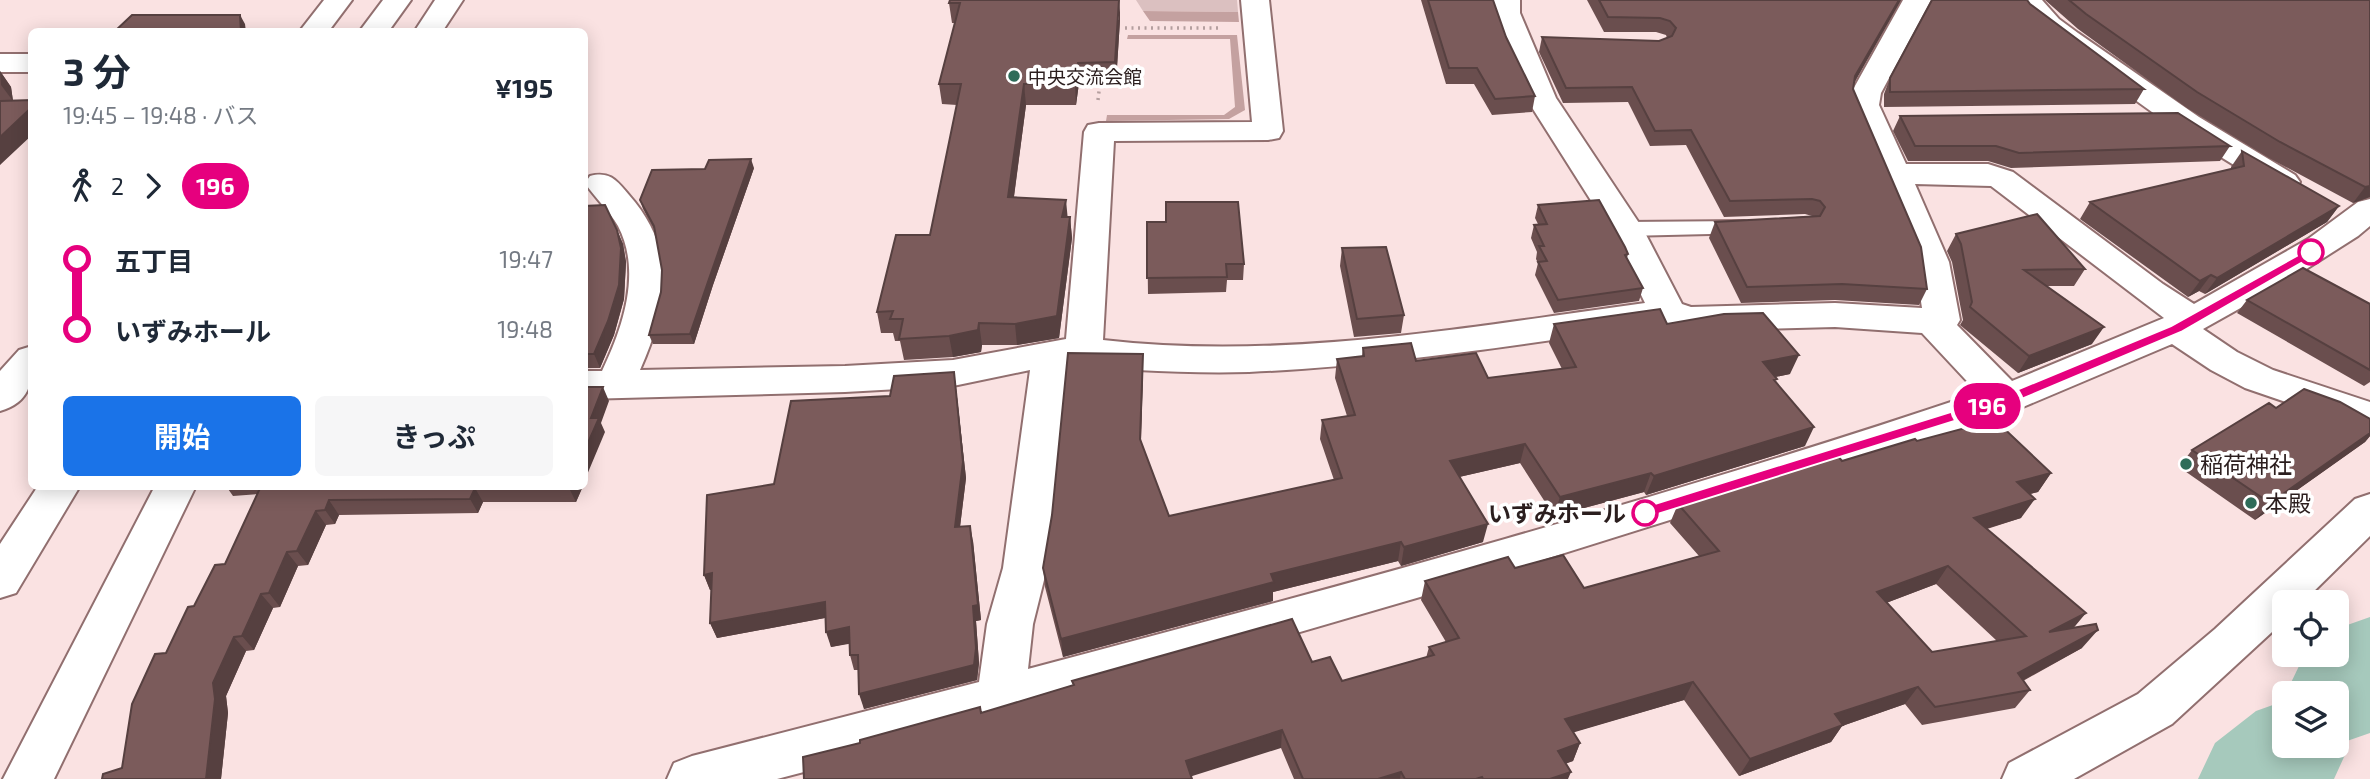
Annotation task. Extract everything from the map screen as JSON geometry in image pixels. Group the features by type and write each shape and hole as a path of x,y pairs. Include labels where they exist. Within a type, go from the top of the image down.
{"main road":[{"path":"316,28 338,0"},
{"path":"376,28 397,0"},
{"path":"431,28 449,0"},
{"path":"1506,0 1506,13 1541,98 1626,229 1668,312"},
{"path":"600,384 845,379 953,373 1068,352 1244,359 1315,356 1386,350 1668,312 1689,319 1835,315 1942,320 1932,262 1895,173 1885,118 1864,105 1866,93 1917,0"},
{"path":"2028,0 2034,11 2066,37 2175,116 2257,167 2319,200 2363,215"},
{"path":"1001,697 1010,624 1025,568 1068,352 1099,132 1268,131 1257,14"},
{"path":"1517,38 1551,43"},
{"path":"0,63 28,63"},
{"path":"2133,116 2175,116"},
{"path":"1895,173 1930,176 1988,174 2001,178 2150,292 2224,361 2259,379 2370,417"},
{"path":"600,384 633,345 645,302 647,269 638,233 627,213 601,183"},
{"path":"692,779 1001,697 1489,561 2007,400 2185,325 2342,233 2363,215"},
{"path":"1932,321 2007,400"},
{"path":"0,580 57,490"},
{"path":"28,779 174,490"},
{"path":"2027,779 2155,709 2231,643 2370,510"}],"lane":[{"path":"1626,229 1768,226"}],"path":[{"path":"1125,28 1257,14"}],"shaded area":[{"path":"1136,0 1237,0 1238,12 1143,11"},
{"path":"1143,11 1238,12 1239,22 1150,21"},
{"path":"1128,35 1237,35 1245,110 1229,119 1106,121 1107,115 1224,115 1235,107 1230,39 1127,39"}],"building":[{"path":"950,0 1119,0 1115,62 1078,63 1075,84 1024,84 1008,197 1066,200 1062,217 1070,217 1057,316 1015,324 979,323 978,330 949,336 899,339 903,319 890,319 893,311 877,312 896,235 930,235 961,84 939,84 960,3 949,3"},
{"path":"1428,0 1493,0 1506,37 1535,96 1495,99 1477,68 1449,68"},
{"path":"1599,0 1899,0 1855,76 1853,89 1921,247 1927,289 1842,284 1747,287 1715,222 1820,216 1825,207 1820,201 1812,199 1730,201 1691,130 1655,131 1632,87 1566,88 1542,37 1659,41 1672,36 1676,28 1670,21 1660,18 1608,17"},
{"path":"1932,0 2027,0 2144,89 1890,92 1890,78"},
{"path":"2069,0 2370,0 2370,186 2365,187 2280,142 2197,92"},
{"path":"132,15 240,15 241,28 118,28"},
{"path":"28,100 28,111 0,137 0,101"},
{"path":"2178,113 2230,146 2019,153 1996,146 1915,146 1900,116"},
{"path":"2242,151 2339,206 2217,278 2211,275 2200,281 2090,202 2244,166"},
{"path":"751,159 690,334 649,335 661,292 662,270 654,226 640,200 652,170 705,169 709,160"},
{"path":"1599,200 1625,247 1628,254 1625,255 1643,288 1558,300 1538,262 1547,261 1539,246 1544,246 1534,225 1547,224 1538,205"},
{"path":"1166,202 1238,202 1244,264 1226,264 1227,277 1147,278 1147,222 1166,222"},
{"path":"605,205 617,230 621,248 619,285 594,354 588,354 588,206"},
{"path":"2037,214 2085,269 2024,270 2104,327 2029,356 1970,307 1972,302 1961,244 1956,234"},
{"path":"1386,247 1404,315 1357,319 1342,248"},
{"path":"2303,268 2370,304 2370,370 2247,300"},
{"path":"1660,309 1667,324 1724,314 1763,313 1799,355 1763,362 1777,379 1774,380 1814,427 1654,476 1651,473 1560,497 1525,444 1450,461 1488,524 1404,547 1401,542 1271,574 1274,582 1061,639 1043,568 1052,515 1068,353 1143,354 1140,439 1169,516 1342,478 1322,420 1355,415 1337,359 1364,356 1363,348 1411,343 1416,361 1476,353 1488,378 1576,367 1554,324"},
{"path":"954,372 963,462 955,527 970,526 978,605 973,606 976,648 974,665 859,694 858,655 850,655 849,627 826,632 825,602 710,623 712,573 704,575 707,495 774,484 791,401 890,396 894,376"},
{"path":"588,387 603,387 591,418 599,418 588,443"},
{"path":"2304,389 2340,402 2370,419 2370,433 2270,503 2192,450 2269,403 2276,408"},
{"path":"1995,420 2051,473 2017,482 2035,499 1974,518 2086,613 2049,632 2096,624 2098,630 2018,673 2030,690 1935,707 1918,687 1835,714 1843,725 1750,759 1693,682 1565,719 1580,743 1558,751 1571,772 1550,779 1405,779 1401,772 1378,779 1303,779 1282,730 1186,761 1192,779 804,779 803,757 980,707 981,713 1074,685 1072,681 1292,619 1312,662 1330,657 1342,681 1434,655 1429,647 1459,638 1425,581 1508,557 1515,568 1563,555 1584,588 1719,551 1678,504 1837,455 1842,461 1915,439 1917,441","holes":["1948,566 2026,636 1932,652 1877,592"]},
{"path":"259,490 474,490 470,499 329,500 325,510 316,511 297,551 287,552 269,593 261,594 242,636 234,637 213,683 215,699 206,779 102,779 103,774 122,768 132,704 155,654 166,653 188,607 194,606 215,565 225,564"}],"waterway":[{"path":"2349,684 2370,661"},
{"path":"2254,779 2283,758"}],"bus line":[{"name":"196","path":"1645,513 2007,400 2176,329 2311,252"}],"place":[{"name":"中央交流会館","path":"1014,76"},
{"name":"稲荷神社","path":"2186,464"},
{"name":"本殿","path":"2251,503"},
{"name":"いずみホール","path":"1645,513"}]}
